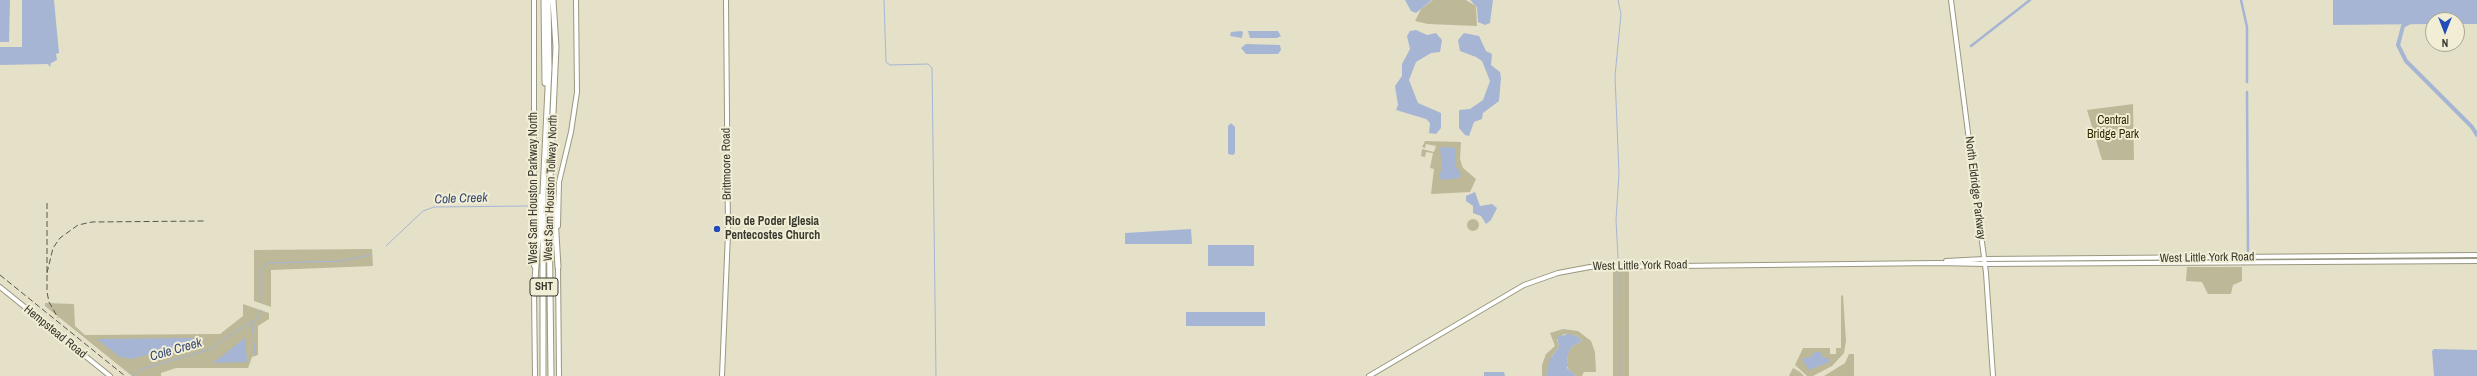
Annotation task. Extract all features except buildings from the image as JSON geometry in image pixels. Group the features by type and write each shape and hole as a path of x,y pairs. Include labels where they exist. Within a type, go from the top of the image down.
{"highway":[{"name":"West Sam Houston Tollway North","path":"543,376 543,193 547,114 546,0"},
{"name":"SHT","path":"546,0 547,114"},
{"name":"West Sam Houston Tollway North","path":"551,376 549,201 556,47 553,0"},
{"path":"553,132 554,226 558,267"},
{"path":"534,292 540,199 543,193"}],"main road":[{"name":"West Sam Houston Parkway North","path":"534,0 535,376"},
{"name":"West Sam Houston Parkway North","path":"559,376 559,182 571,132 577,92 576,0"},
{"name":"Brittmoore Road","path":"722,376 728,233 726,0"},
{"name":"North Eldridge Parkway","path":"1952,0 1985,264 1993,376"},
{"path":"2399,256 2399,262"},
{"name":"West Little York Road","path":"2196,261 2249,258 2477,256"},
{"path":"2249,258 2249,263"},
{"name":"West Little York Road","path":"1938,263 1984,259 2249,263 2477,261"},
{"name":"West Little York Road","path":"1369,376 1511,292 1537,280 1567,270 1613,266 1938,263 1985,264 2160,261"},
{"name":"Hempstead Road","path":"0,287 110,376"}],"green space":[{"path":"1433,0 1466,0 1476,6 1477,26 1428,24 1415,21 1421,9"},
{"name":"Central Bridge Park","path":"2133,104 2134,160 2102,160 2087,110"},
{"path":"1425,141 1461,142 1460,159 1463,168 1476,179 1470,192 1431,194 1434,169 1430,168 1433,153 1426,152 1425,157 1421,156 1422,149 1434,152 1436,146 1426,144 1425,148 1422,147"},
{"path":"1475,219 1478,220 1478,230 1471,231 1468,230 1467,223 1468,220"},
{"path":"372,249 373,266 271,270 271,307 254,301 254,250"},
{"path":"2187,267 2242,267 2242,281 2233,285 2231,294 2208,294 2202,282 2186,281"},
{"path":"1613,270 1629,270 1629,376 1613,376"},
{"path":"1843,295 1846,341 1844,353 1832,366 1813,376 1807,376 1795,365 1803,348 1830,348 1830,354 1836,354 1836,348 1841,348 1841,296"},
{"path":"45,303 74,304 75,326 85,335 220,334 243,316 243,304 269,313 269,319 258,326 258,355 252,357 248,368 176,368 161,373 161,376 132,376 45,306"},
{"path":"1563,329 1578,331 1591,341 1595,352 1596,372 1584,372 1582,376 1576,376 1569,370 1567,366 1568,351 1571,347 1582,341 1577,336 1564,334 1557,339 1559,347 1552,356 1546,376 1542,376 1542,365 1546,354 1555,346 1550,333"},
{"path":"1849,354 1854,354 1854,376 1824,376 1845,363"},
{"path":"1793,368 1800,372 1804,376 1789,376"}],"water":[{"path":"0,0 10,0 9,42 0,42"},
{"path":"22,0 54,0 59,53 56,54 57,60 51,63 50,67 48,64 0,65 0,47 22,47"},
{"path":"1405,0 1432,0 1416,13 1411,11"},
{"path":"1470,0 1493,0 1490,23 1485,25 1478,22 1477,7"},
{"path":"2333,0 2477,0 2477,24 2465,24 2465,12 2425,12 2425,24 2333,25"},
{"path":"1416,30 1427,35 1436,33 1442,40 1440,52 1431,53 1416,62 1409,80 1418,103 1441,113 1441,128 1436,134 1429,133 1430,123 1426,119 1396,110 1398,105 1395,86 1402,76 1402,64 1410,49 1407,36 1410,31"},
{"path":"1248,31 1278,31 1281,36 1277,38 1250,38"},
{"path":"1231,32 1243,32 1242,38 1230,36"},
{"path":"1464,33 1479,36 1486,51 1492,54 1491,65 1500,72 1501,78 1499,101 1483,113 1482,119 1474,122 1469,136 1465,135 1459,128 1459,110 1470,109 1483,100 1490,81 1482,61 1460,51 1458,40"},
{"path":"1246,44 1280,45 1281,50 1278,54 1246,54 1241,48"},
{"path":"1231,123 1235,127 1235,153 1233,155 1228,154 1228,126"},
{"path":"1440,148 1455,148 1456,167 1461,174 1459,178 1443,180 1439,177 1442,167"},
{"path":"1475,192 1480,206 1492,204 1497,208 1491,220 1486,224 1481,216 1473,213 1473,206 1466,201 1466,196"},
{"path":"1191,229 1192,244 1125,244 1125,233"},
{"path":"1208,245 1254,245 1254,266 1208,266"},
{"path":"1186,312 1265,312 1265,326 1186,326"},
{"path":"1568,334 1577,336 1582,341 1571,347 1568,354 1567,368 1576,376 1546,376 1550,359 1559,347 1557,337"},
{"path":"194,338 196,343 131,359 120,357 97,339"},
{"path":"245,338 247,362 213,363"},
{"path":"2434,349 2477,350 2477,376 2434,376 2432,351"},
{"path":"1815,352 1820,352 1823,357 1829,359 1829,362 1809,370 1802,359 1810,357"},
{"path":"1484,372 1504,372 1505,376 1484,376"}],"waterway":[{"path":"884,0 886,62 890,65 928,64 932,68 936,376"},
{"path":"1618,0 1621,14 1615,76 1619,174 1616,220 1618,258"},
{"path":"1971,46 2030,0"},
{"path":"2241,0 2247,27 2247,82"},
{"path":"2410,22 2403,26 2398,45 2406,61 2472,127 2477,135"},
{"path":"2247,92 2248,251"},
{"name":"Cole Creek","path":"386,246 423,211 434,207 528,206"},
{"name":"Cole Creek","path":"261,301 261,268 268,263 341,261 370,255"},
{"path":"1619,273 1620,376"},
{"name":"Cole Creek","path":"132,376 142,369 211,349 231,334 257,319 261,310"},
{"path":"252,323 255,354"}],"railway":[{"path":"47,203 47,292 49,302 58,318"},
{"path":"47,273 53,248 60,238 78,225 92,222 204,221"},
{"path":"0,275 125,376"}],"place":[{"name":"Rio de Poder Iglesia Pentecostes Church","path":"717,229"}]}
